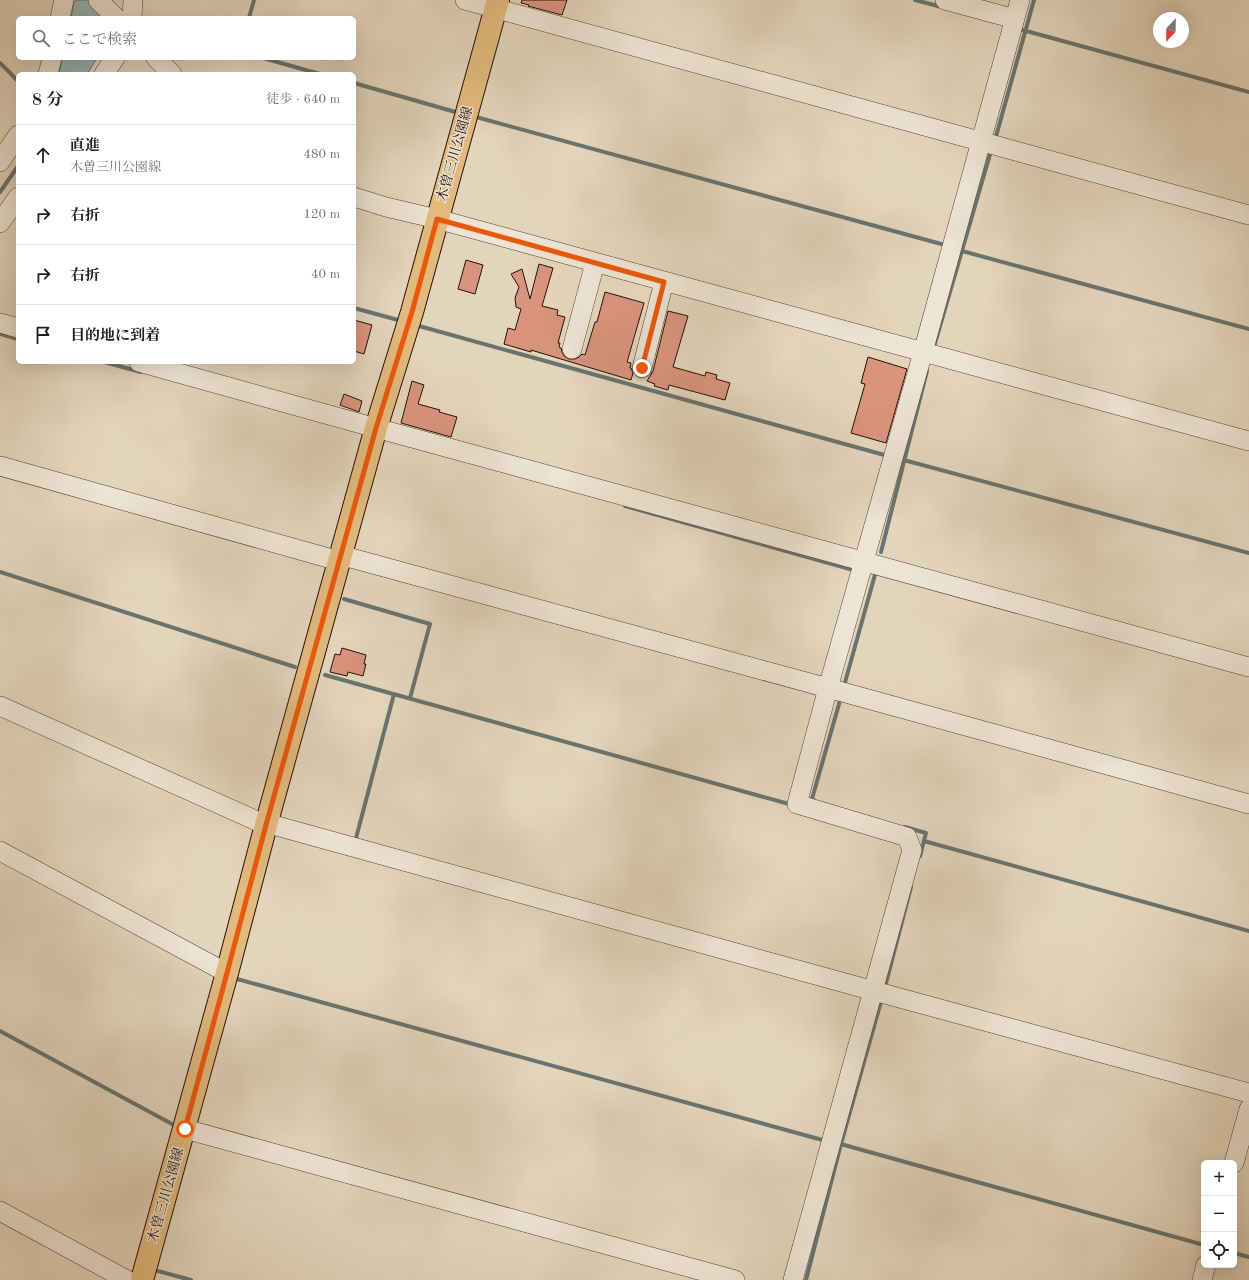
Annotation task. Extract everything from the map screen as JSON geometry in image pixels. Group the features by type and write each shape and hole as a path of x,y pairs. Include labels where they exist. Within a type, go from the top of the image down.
{"main road":[{"name":"木曽三川公園線","path":"141,1279 185,1129 266,824 376,428 412,312 497,4"}],"street":[{"path":"60,16 64,0"},
{"path":"132,16 133,0"},
{"path":"465,0 497,4 1249,215"},
{"path":"945,0 1015,19"},
{"path":"793,1280 912,850 906,837 797,804 1020,0"},
{"path":"48,72 52,60"},
{"path":"105,72 114,60"},
{"path":"158,60 170,72"},
{"path":"2,154 16,137"},
{"path":"356,198 1249,441"},
{"path":"0,223 16,200"},
{"path":"572,349 595,263"},
{"path":"642,368 664,282"},
{"path":"0,323 16,327"},
{"path":"146,364 1249,667"},
{"path":"0,466 828,688 1249,804"},
{"path":"0,706 266,824 1249,1093"},
{"path":"0,851 227,973"},
{"path":"1235,1160 1249,1109"},
{"path":"185,1129 735,1280"},
{"path":"0,1211 141,1279"},
{"path":"1202,1280 1205,1268"}],"water":[{"path":"76,0 105,0 99,16 71,16 74,2"},
{"path":"62,60 96,60 88,72 59,72"}],"building":[{"path":"522,0 567,0 562,15 528,6 529,5 521,3"},
{"path":"466,260 483,265 475,294 458,289"},
{"path":"539,264 553,268 542,306 558,310 557,315 565,317 558,343 560,343 559,347 561,348 564,356 569,359 575,359 582,354 585,355 595,322 597,322 605,292 644,303 627,362 631,363 630,368 633,373 631,380 531,350 531,352 504,344 508,328 515,330 521,309 516,307 515,298 519,287 511,274 522,269 530,299"},
{"path":"668,311 688,316 673,367 705,376 706,372 717,375 716,379 730,383 725,400 669,385 668,390 654,386 655,384 647,381 653,371"},
{"path":"356,321 372,325 364,354 356,352"},
{"path":"868,357 907,369 886,443 851,433 865,384 861,383"},
{"path":"412,381 424,385 418,404 440,410 439,412 457,417 451,437 401,423"},
{"path":"344,394 362,401 359,412 340,405"},
{"path":"342,648 366,655 364,664 366,664 363,676 348,672 347,676 330,672 335,654 340,655"}],"waterway":[{"path":"250,16 254,0"},
{"path":"915,0 942,7"},
{"path":"995,140 1034,0"},
{"path":"1019,29 1249,92"},
{"path":"270,60 313,72"},
{"path":"0,63 16,79"},
{"path":"356,84 459,113"},
{"path":"476,117 945,245"},
{"path":"934,347 991,151"},
{"path":"0,192 16,169"},
{"path":"962,251 1249,329"},
{"path":"356,309 398,320"},
{"path":"419,326 888,456"},
{"path":"0,334 16,338"},
{"path":"111,364 141,372"},
{"path":"881,552 927,371"},
{"path":"900,459 1249,553"},
{"path":"625,506 857,571"},
{"path":"844,686 876,571"},
{"path":"0,572 295,667"},
{"path":"344,599 430,624 410,698"},
{"path":"325,675 789,804 790,800"},
{"path":"355,842 394,694"},
{"path":"814,800 812,799 841,697"},
{"path":"905,827 926,833 920,856"},
{"path":"924,841 1249,931"},
{"path":"885,987 911,887"},
{"path":"237,979 826,1141"},
{"path":"806,1280 841,1144 882,998"},
{"path":"0,1031 172,1124"},
{"path":"837,1143 1201,1244"},
{"path":"1237,1254 1249,1257"},
{"path":"158,1271 191,1280"}],"route":[{"path":"185,1129 266,825 376,428 412,312 437,219 664,282 642,368"}]}
